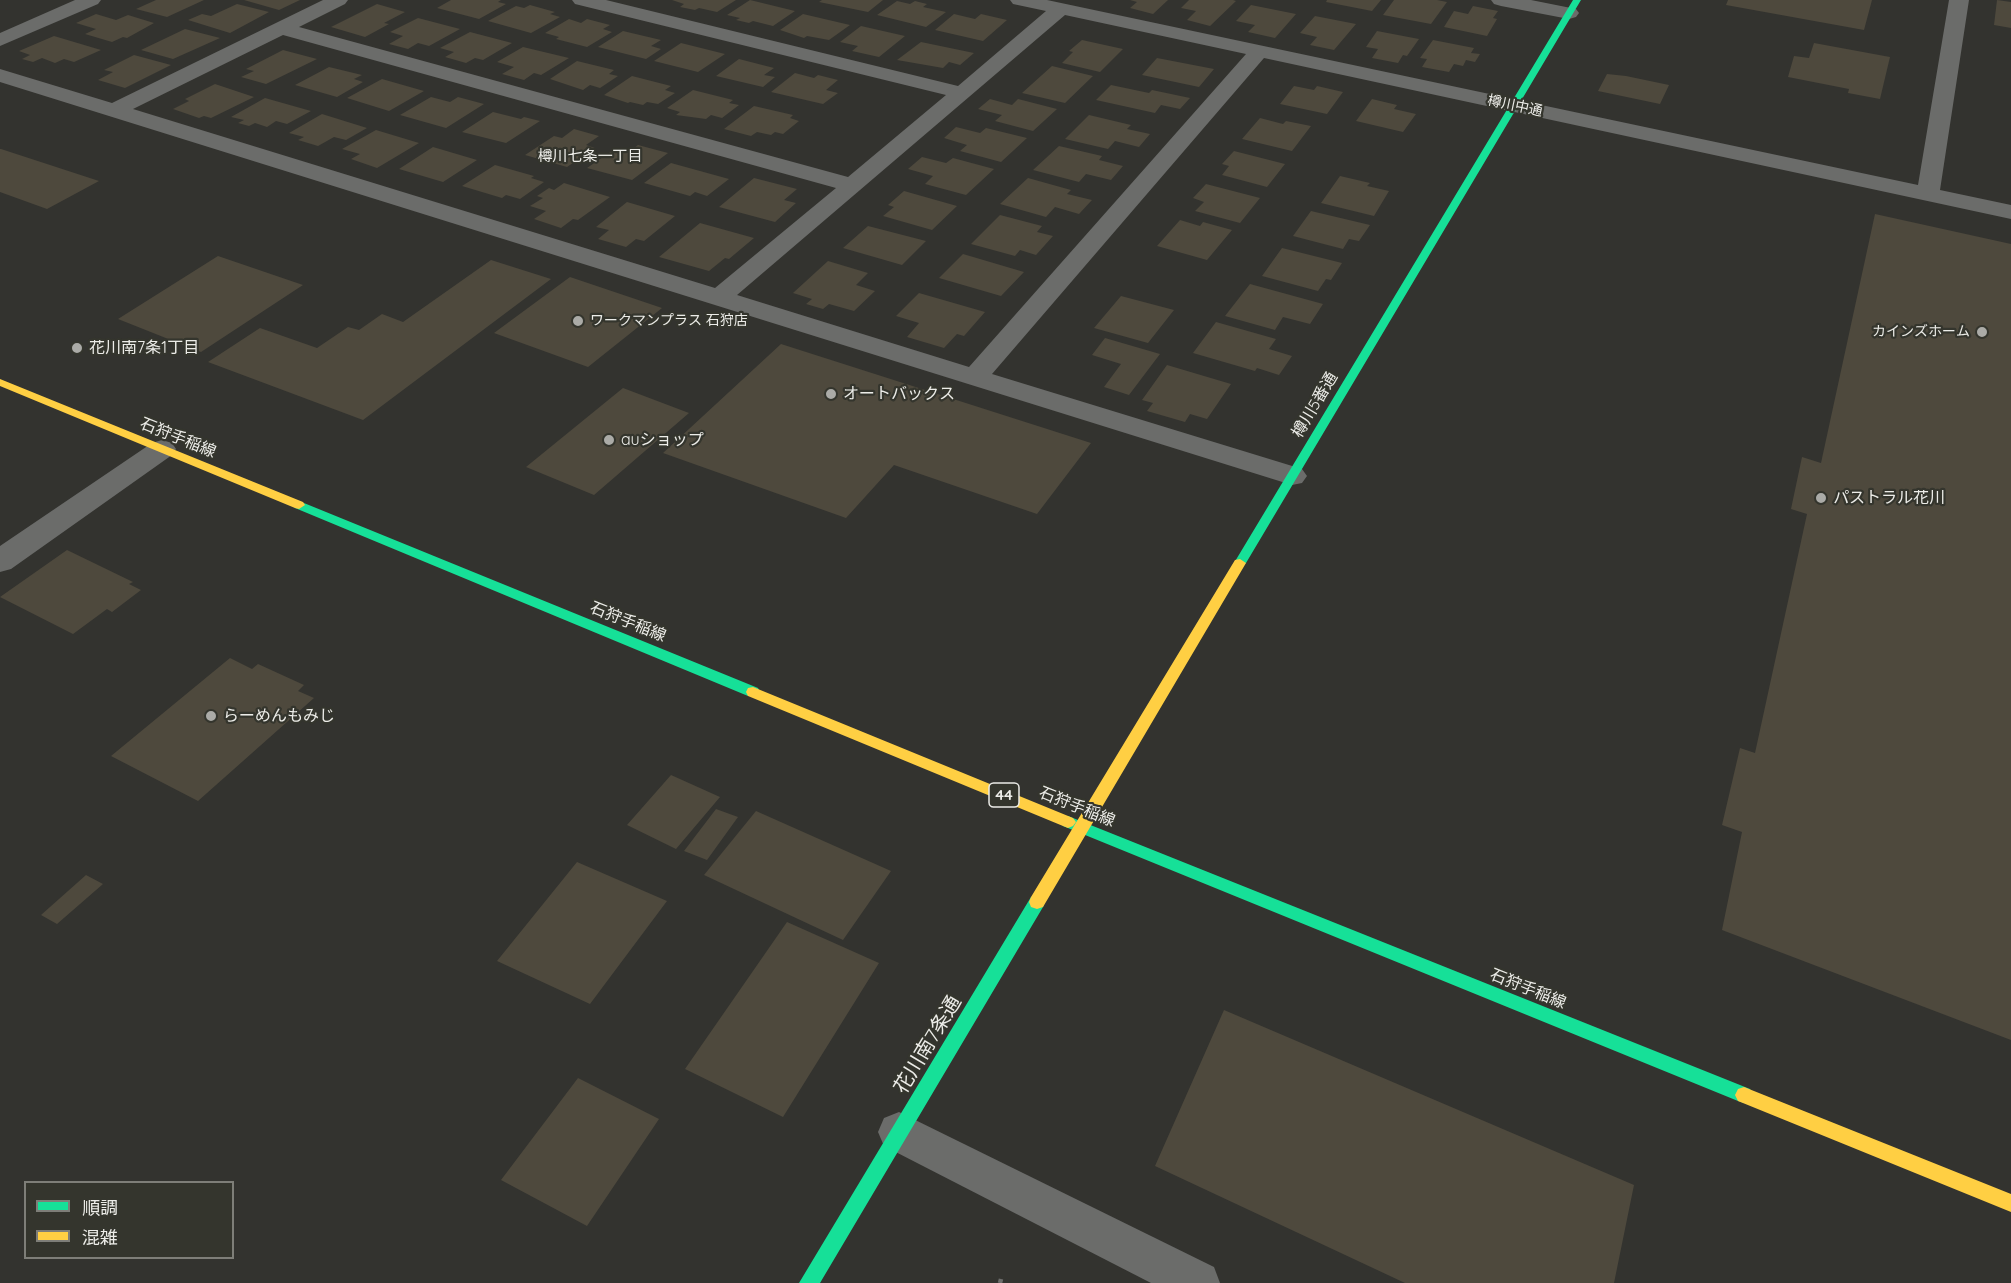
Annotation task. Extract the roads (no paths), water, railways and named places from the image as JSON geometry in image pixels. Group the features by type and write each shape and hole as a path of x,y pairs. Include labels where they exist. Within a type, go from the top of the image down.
{"street":[{"path":"0,40 91,0"},
{"path":"115,110 338,0"},
{"path":"582,0 962,93"},
{"name":"樽川中通","path":"1020,0 2011,212"},
{"path":"1501,0 1573,7"},
{"path":"1928,194 1959,0"},
{"name":"樽川5番通","path":"1081,827 1573,7"},
{"path":"719,298 1061,9"},
{"path":"281,28 852,185"},
{"path":"974,377 1260,51"},
{"path":"0,75 1292,476"},
{"name":"石狩手稲線","path":"0,382 1081,827 2011,1203"},
{"path":"0,561 162,448"},
{"name":"花川南7条通","path":"809,1283 1081,827"}],"lane":[{"path":"899,1132 1198,1283"}],"place":[{"name":"ワークマンプラス 石狩店","path":"578,321"},
{"name":"カインズホーム","path":"1982,332"},
{"name":"花川南7条1丁目","path":"77,348"},
{"name":"オートバックス","path":"831,394"},
{"name":"auショップ","path":"609,440"},
{"name":"パストラル花川","path":"1821,498"},
{"name":"らーめんもみじ","path":"211,716"}],"district":[{"name":"樽川七条一丁目","path":"590,156"}]}
